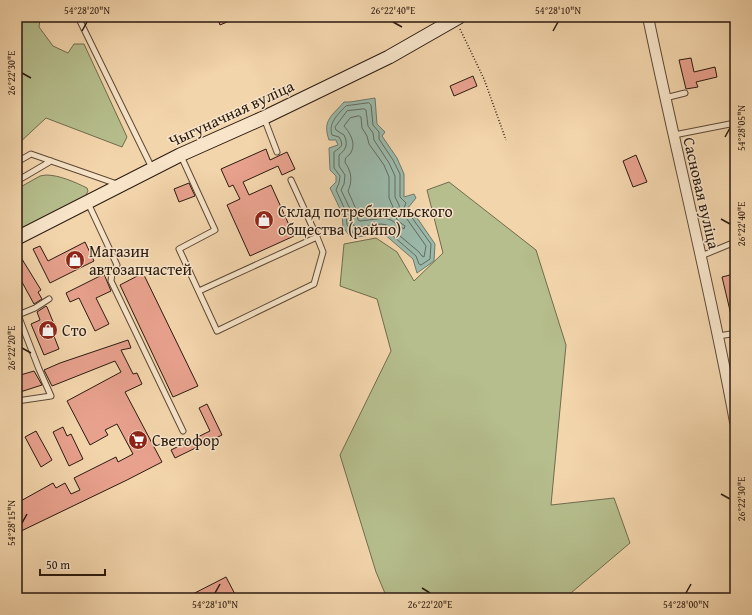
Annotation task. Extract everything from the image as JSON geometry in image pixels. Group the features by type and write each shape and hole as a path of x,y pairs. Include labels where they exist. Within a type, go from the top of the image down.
{"street":[{"name":"Сасновая вуліца","path":"648,17 701,256 735,422"},
{"name":"Чыгуначная вуліца","path":"17,238 180,155 263,118 390,57 457,18"}],"lane":[{"path":"78,17 153,169"},
{"path":"665,98 685,93"},
{"path":"263,118 277,152"},
{"path":"674,135 735,122"},
{"path":"17,162 31,154 120,185"},
{"path":"180,155 215,230 179,249 217,331 314,284 323,252 291,180"},
{"path":"17,181 51,161"},
{"path":"88,202 117,266 112,273 111,281 183,431"},
{"path":"199,291 317,237"},
{"path":"701,256 735,242"},
{"path":"17,401 51,396 18,313 35,308 49,299"},
{"path":"718,336 731,334"}],"path":[{"path":"457,18 484,79 506,140"}],"green space":[{"path":"17,17 47,17 40,20 39,27 53,46 68,53 74,44 84,44 127,137 122,147 46,118 17,145"},
{"path":"40,176 56,176 72,181 87,188 88,191 82,199 17,231 17,189"},
{"path":"449,182 536,250 566,345 551,505 614,498 630,543 565,598 387,598 376,572 340,455 391,351 377,299 340,286 344,244 376,238 397,252 414,281 443,253 427,190"}],"water":[{"path":"375,98 377,124 385,132 382,136 397,158 404,174 404,197 414,194 416,198 407,209 413,212 435,244 434,261 417,273 413,259 383,233 351,238 343,227 342,213 330,188 336,182 336,176 330,170 329,148 338,145 336,140 329,140 327,128 329,119 344,102"}],"building":[{"path":"217,17 225,17 227,22 220,25"},
{"path":"691,58 694,72 715,67 717,77 696,82 698,87 686,89 679,60"},
{"path":"473,76 477,86 454,96 450,86"},
{"path":"266,149 270,160 287,152 295,169 282,175 278,166 243,182 249,195 271,185 294,236 250,256 227,205 240,199 233,185 229,187 221,169"},
{"path":"636,155 647,182 633,187 623,161"},
{"path":"189,183 195,196 179,202 174,189"},
{"path":"85,242 94,261 50,283 33,249 40,246 48,261"},
{"path":"17,251 41,290 38,292 42,299 34,304 17,273"},
{"path":"143,273 198,386 173,397 120,285"},
{"path":"104,274 111,291 96,298 109,324 95,331 79,298 70,302 66,293"},
{"path":"734,274 735,319 732,319 722,277"},
{"path":"46,306 56,329 52,331 59,349 44,355 31,324 40,320 37,312"},
{"path":"128,340 131,348 121,350 133,374 137,373 142,384 125,392 162,462 17,533 17,503 53,483 56,488 65,483 71,494 80,490 74,478 116,457 118,462 133,454 117,424 105,430 108,435 90,445 67,401 121,372 115,361 52,386 44,370 60,363"},
{"path":"34,371 42,385 17,393 17,376"},
{"path":"207,404 222,435 175,458 171,450 210,431 199,408"},
{"path":"63,427 67,436 71,434 83,459 69,466 53,432"},
{"path":"36,431 52,460 41,467 25,437"},
{"path":"226,577 237,598 185,598"}],"place":[{"name":"Склад потребительского общества (райпо)","path":"264,220"},
{"name":"Магазин автозапчастей","path":"75,260"},
{"name":"Сто","path":"48,330"},
{"name":"Светофор","path":"138,440"}]}
